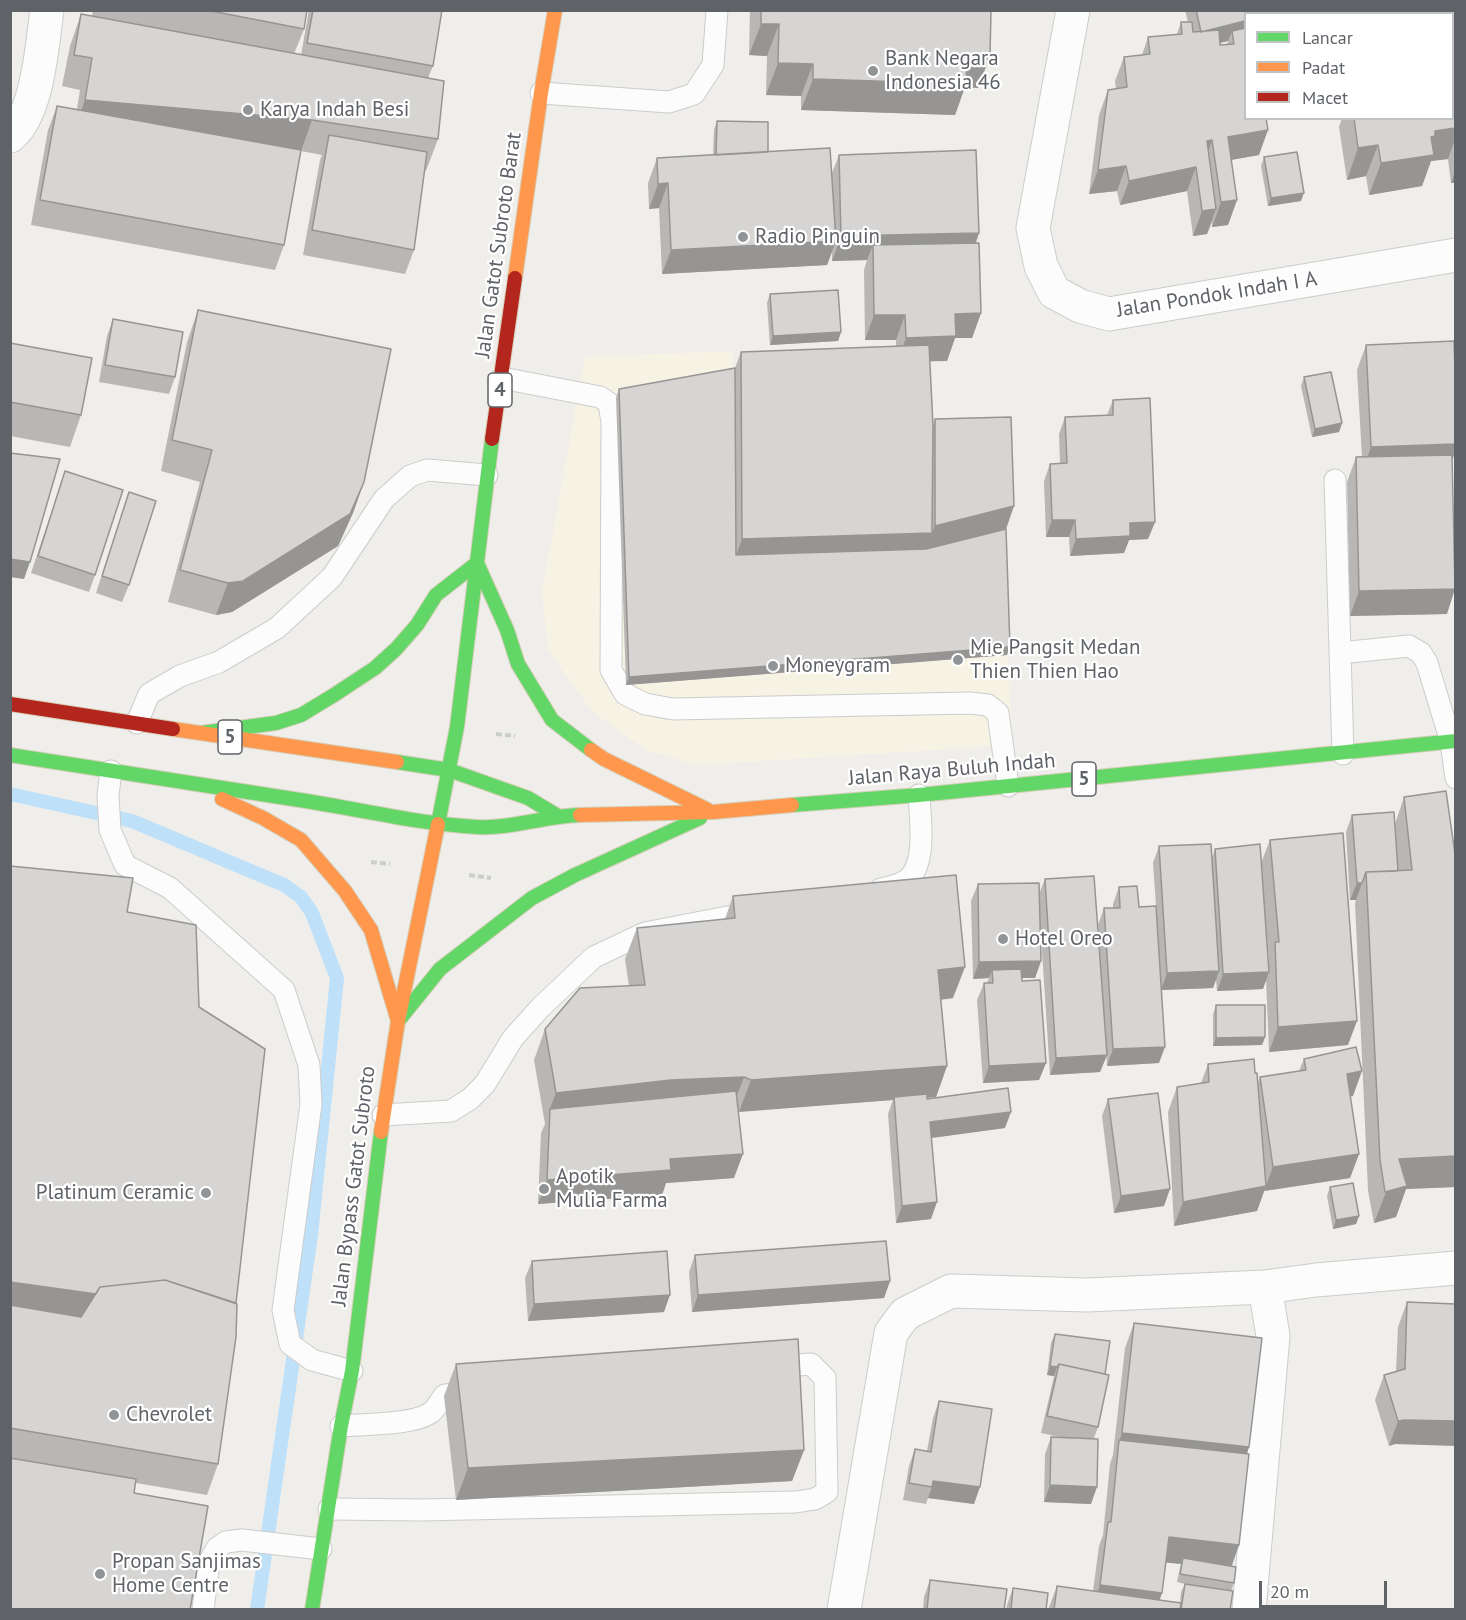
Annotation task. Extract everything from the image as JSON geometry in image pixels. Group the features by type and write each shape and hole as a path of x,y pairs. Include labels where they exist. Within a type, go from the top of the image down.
{"main road":[{"name":"Jalan Gatot Subroto Barat","path":"449,770 457,727 487,475 555,10"},
{"path":"201,732 276,723 301,715 334,695 375,668 396,649 417,625 436,595 477,563 507,630 518,664 552,720 604,759 713,812"},
{"name":"5","path":"10,704 449,770 528,798 558,816"},
{"name":"Jalan Raya Buluh Indah","path":"438,824 480,827 526,824 558,816 713,812 919,795 1343,754 1453,741"},
{"name":"5","path":"10,755 438,824"},
{"name":"Jalan Bypass Gatot Subroto","path":"312,1610 352,1371 383,1115 449,770"},
{"path":"190,784 263,819 300,840 345,891 371,930 399,1022"},
{"path":"399,1022 440,969 532,898 575,875 713,812"}],"street":[{"path":"10,136 18,130 34,95 47,10"},
{"name":"Jalan Pondok Indah I A","path":"1073,10 1033,228 1041,266 1054,292 1080,306 1109,314 1455,255"},
{"path":"844,1610 891,1333 905,1314 951,1291 1087,1295 1265,1287 1316,1280 1455,1268"},
{"path":"1250,1610 1273,1336 1265,1287"}],"lane":[{"path":"542,93 669,102 694,94 713,65 717,10"},
{"path":"502,378 600,398 609,403 612,423 611,670 625,694 645,704 673,709 970,703 988,705 998,713 1008,786"},
{"path":"137,723 149,694 180,676 219,662 277,628 332,577 384,499 410,476 427,470 487,475"},
{"path":"1335,480 1343,754"},
{"path":"1340,653 1409,646 1421,653 1427,663 1453,741 1455,778"},
{"path":"111,771 108,795 110,830 125,865 170,888 284,990 309,1065 310,1104 283,1310 290,1344 312,1360 352,1371"},
{"path":"863,892 894,886 909,879 918,864 921,841 919,795"},
{"path":"383,1115 452,1110 470,1099 485,1084 513,1038 541,1007 594,957 645,933 772,909"},
{"path":"329,1509 421,1510 714,1504 796,1502 815,1499 827,1492 825,1378 812,1364 753,1369"},
{"path":"341,1426 410,1420 434,1411 445,1395 494,1390"},
{"path":"204,1610 208,1562 217,1548 226,1542 242,1540 321,1549"}],"shaded area":[{"path":"733,351 732,376 924,451 1007,655 1013,745 698,765 647,751 592,711 548,650 542,592 585,357"}],"building":[{"path":"206,10 307,10 304,29"},
{"path":"313,10 442,10 433,66 307,43"},
{"name":"Bank Negara Indonesia 46","path":"761,10 991,10 990,56 967,55 966,84 813,79 813,64 778,63 779,24 761,24"},
{"path":"1196,10 1278,10 1278,12 1244,12 1244,21 1201,32"},
{"path":"1368,10 1455,10 1455,128 1435,131 1435,136 1431,137 1434,155 1381,163 1378,145 1358,148 1354,120 1454,120 1454,12 1368,12"},
{"path":"81,14 444,81 438,139 312,120 85,100 92,58 74,55"},
{"path":"1181,22 1192,22 1193,32 1219,30 1220,45 1234,44 1232,31 1244,28 1244,120 1266,120 1268,130 1228,137 1237,200 1221,202 1212,140 1207,141 1216,209 1202,211 1196,167 1129,181 1126,166 1098,170 1108,90 1127,87 1124,57 1150,54 1148,37 1182,34"},
{"path":"57,106 301,150 284,245 40,200"},
{"path":"717,121 768,122 768,152 716,155"},
{"path":"329,135 427,152 414,250 312,230"},
{"name":"Radio Pinguin","path":"830,148 836,241 671,250 668,183 658,184 657,158"},
{"path":"976,150 979,233 841,236 839,155"},
{"path":"1297,152 1304,193 1271,198 1264,157"},
{"path":"979,243 981,313 955,314 956,336 906,338 905,315 874,315 873,245"},
{"path":"838,290 841,332 773,336 770,294"},
{"path":"198,310 391,349 364,482 350,514 243,581 228,583 180,570 212,450 172,440"},
{"path":"113,319 183,332 175,377 105,365"},
{"path":"1454,341 1455,444 1371,447 1366,345"},
{"path":"10,343 92,358 81,415 10,402"},
{"path":"929,345 933,426 932,533 742,539 741,352"},
{"path":"735,368 736,555 926,549 1006,529 1010,647 629,677 619,389"},
{"path":"1331,372 1342,423 1315,429 1304,377"},
{"path":"1150,398 1155,522 1130,523 1130,536 1076,539 1075,520 1052,520 1050,464 1067,463 1065,417 1113,415 1113,400"},
{"path":"1011,417 1014,506 935,526 935,419"},
{"path":"10,453 60,459 30,562 10,559"},
{"path":"1452,455 1455,589 1359,591 1356,457"},
{"path":"65,471 123,490 95,575 38,556"},
{"path":"129,492 156,501 129,585 102,576"},
{"path":"1446,791 1455,854 1455,1156 1399,1159 1407,1186 1385,1192 1380,1160 1366,872 1412,870 1404,797"},
{"path":"1394,812 1398,871 1366,872 1362,883 1357,883 1352,815"},
{"path":"1343,833 1357,1021 1278,1027 1275,942 1279,942 1270,840"},
{"path":"1211,844 1219,971 1167,973 1159,846"},
{"path":"1260,844 1269,972 1223,974 1215,849"},
{"path":"10,866 133,878 127,912 196,925 199,1007 265,1049 236,1303 165,1280 100,1287 96,1294 10,1282"},
{"path":"956,875 965,967 938,970 947,1066 751,1080 744,1077 671,1080 556,1093 545,1029 580,988 645,985 637,928 735,918 733,896"},
{"path":"1094,876 1107,1055 1056,1058 1045,879"},
{"name":"Hotel Oreo","path":"1039,883 1041,961 979,962 978,884"},
{"path":"1137,886 1139,907 1156,906 1165,1047 1113,1049 1104,908 1120,908 1119,887"},
{"path":"1021,969 1022,981 1040,980 1046,1063 989,1066 984,983 993,983 992,970"},
{"path":"1216,1005 1265,1005 1265,1037 1216,1038"},
{"path":"1356,1047 1362,1071 1347,1074 1359,1154 1273,1167 1260,1077 1306,1070 1304,1059"},
{"path":"1254,1059 1266,1186 1183,1202 1177,1087 1209,1082 1208,1064"},
{"path":"1008,1088 1011,1112 930,1122 937,1202 902,1206 894,1097 927,1094 927,1099"},
{"path":"736,1091 743,1154 670,1159 671,1170 547,1180 550,1109"},
{"path":"1158,1093 1170,1189 1121,1196 1108,1099"},
{"path":"1353,1183 1359,1216 1336,1220 1330,1187"},
{"path":"886,1241 890,1281 698,1295 695,1255"},
{"path":"667,1251 670,1295 534,1304 532,1261"},
{"name":"Chevrolet","path":"165,1280 237,1304 236,1337 218,1464 10,1428 10,1305 81,1317 100,1287"},
{"path":"1407,1302 1455,1304 1455,1421 1398,1421 1384,1375 1405,1369"},
{"path":"1134,1323 1262,1338 1249,1447 1122,1433"},
{"path":"1055,1334 1110,1341 1105,1374 1059,1364 1057,1367 1050,1366"},
{"path":"798,1339 804,1450 468,1468 456,1364"},
{"path":"1059,1364 1109,1375 1098,1427 1047,1416"},
{"path":"939,1401 992,1409 980,1487 933,1481 932,1487 909,1483 915,1449 931,1452"},
{"path":"1051,1437 1098,1439 1097,1487 1050,1485"},
{"path":"1119,1440 1249,1454 1239,1545 1169,1537 1162,1593 1100,1585 1108,1522 1111,1522"},
{"name":"Propan Sanjimas Home Centre","path":"10,1458 136,1479 134,1493 208,1506 190,1610 10,1610"},
{"path":"1183,1558 1236,1567 1234,1583 1180,1574"},
{"path":"930,1580 1007,1589 1004,1610 927,1610"},
{"path":"1185,1584 1233,1591 1230,1610 1181,1610"},
{"path":"1057,1586 1181,1603 1180,1610 1054,1610"},
{"path":"1013,1588 1048,1593 1046,1610 1011,1610"}],"waterway":[{"path":"10,794 132,821 284,885 301,897 312,913 337,978 311,1235 257,1610"}],"traffic: fast":[{"path":"438,824 457,727 492,439"},
{"path":"201,733 276,723 301,715 334,695 375,668 396,649 417,625 436,595 477,563 507,630 518,664 552,720 591,750"},
{"path":"792,805 919,795 1456,741"},
{"path":"10,755 455,825 503,826 580,815"},
{"path":"397,762 449,770 528,798 558,816"},
{"path":"398,1021 440,969 532,898 575,875 700,818"},
{"path":"312,1610 352,1371 381,1132"}],"traffic: slow":[{"path":"515,278 555,10"},
{"path":"173,729 397,762"},
{"path":"591,750 604,759 708,810"},
{"path":"222,799 263,818 301,840 345,891 371,930 398,1021"},
{"path":"580,815 713,812 792,805"},
{"path":"381,1132 398,1021 438,824"}],"traffic: jam":[{"path":"492,439 515,278"},
{"path":"10,704 173,729"}],"place":[{"name":"Bank Negara Indonesia 46","path":"873,71"},
{"name":"Karya Indah Besi","path":"248,110"},
{"name":"Radio Pinguin","path":"743,237"},
{"name":"Mie Pangsit Medan Thien Thien Hao","path":"958,660"},
{"name":"Moneygram","path":"773,666"},
{"name":"Hotel Oreo","path":"1003,939"},
{"name":"Apotik Mulia Farma","path":"544,1189"},
{"name":"Platinum Ceramic","path":"206,1193"},
{"name":"Chevrolet","path":"114,1415"},
{"name":"Propan Sanjimas Home Centre","path":"100,1574"}]}
